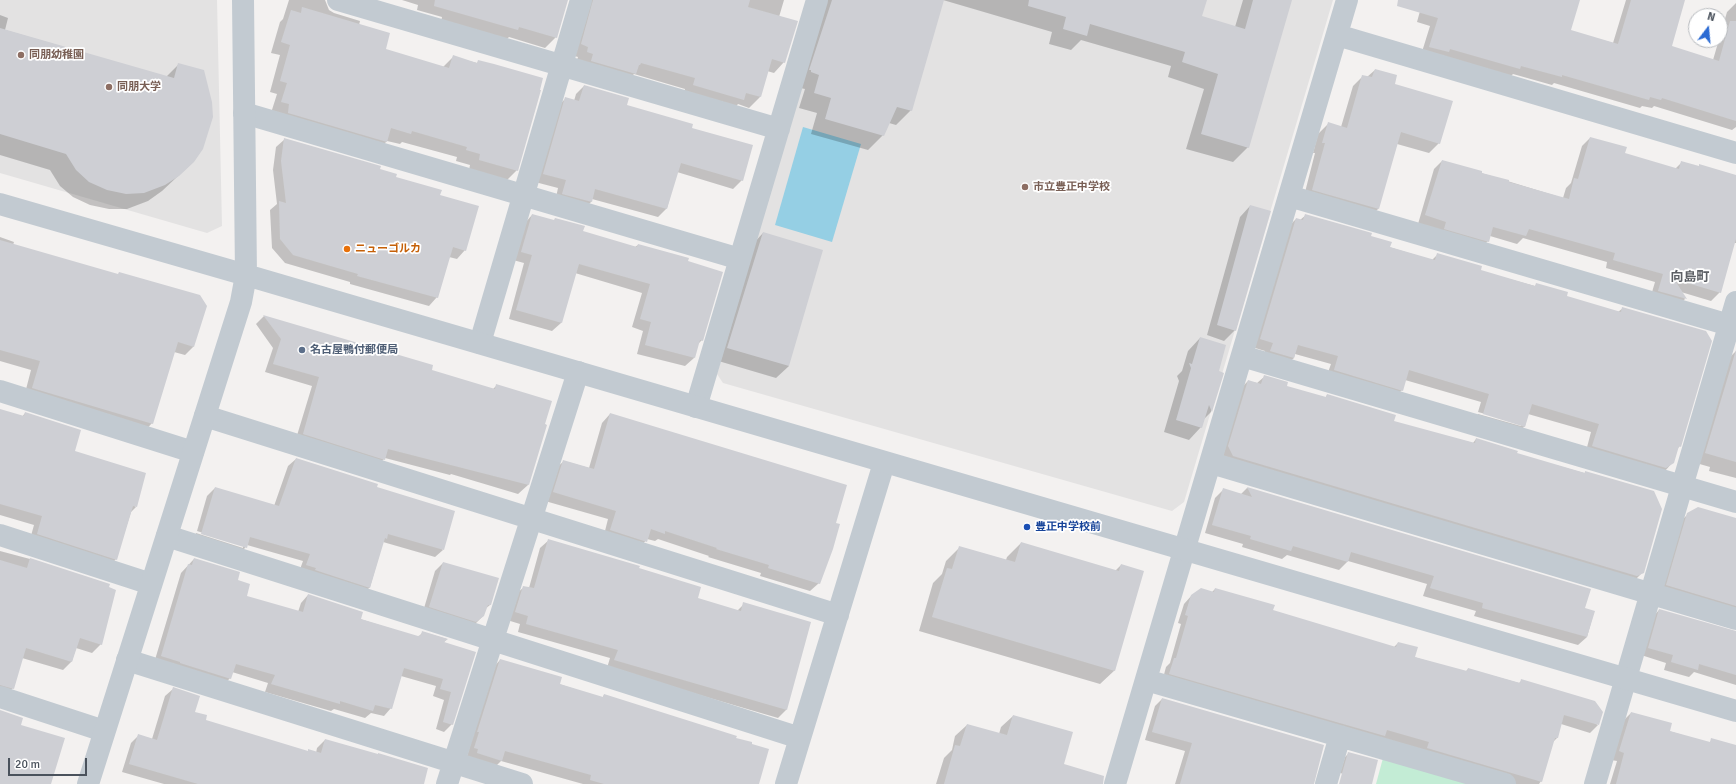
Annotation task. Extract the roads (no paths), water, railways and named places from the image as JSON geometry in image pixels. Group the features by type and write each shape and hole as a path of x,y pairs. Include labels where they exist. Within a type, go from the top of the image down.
{"street":[{"path":"90,784 104,731 241,302 246,274 243,0"},
{"path":"338,0 779,129"},
{"path":"480,343 581,0"},
{"path":"1118,783 1146,680 1347,0"},
{"path":"696,407 779,129 813,1"},
{"path":"1337,34 1736,153"},
{"path":"244,113 740,259"},
{"path":"1289,196 1733,326"},
{"path":"0,204 246,274 884,463 1736,712"},
{"path":"1595,784 1682,486 1733,326 1736,302"},
{"path":"1242,356 1736,502"},
{"path":"447,784 578,372"},
{"path":"0,391 193,452"},
{"path":"205,416 838,616"},
{"path":"786,784 884,463"},
{"path":"1210,463 1736,619"},
{"path":"0,535 151,584"},
{"path":"167,536 800,738"},
{"path":"127,660 522,784"},
{"path":"1146,680 1505,784"},
{"path":"0,697 104,731"},
{"path":"1326,784 1340,736"}],"water":[{"path":"803,127 861,144 832,242 775,225"}],"place":[{"name":"同朋幼稚園","path":"21,55"},
{"name":"同朋大学","path":"109,87"},
{"name":"市立豊正中学校","path":"1025,187"},
{"name":"ニューゴルカ","path":"347,249"},
{"name":"名古屋鴨付郵便局","path":"302,350"},
{"name":"豊正中学校前","path":"1027,527"}],"district":[{"name":"向島町","path":"1690,278"}]}
